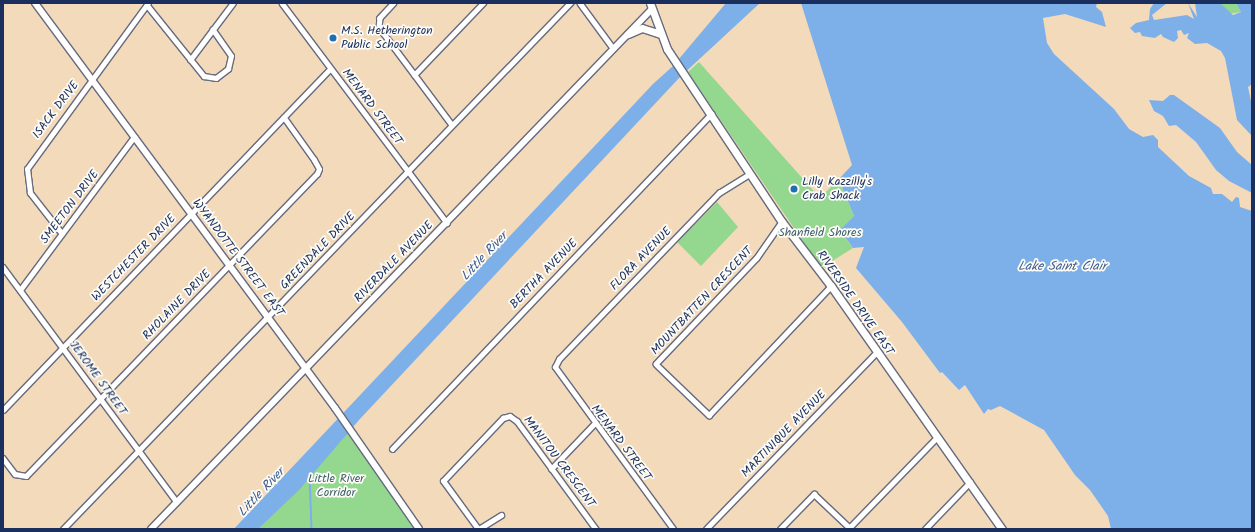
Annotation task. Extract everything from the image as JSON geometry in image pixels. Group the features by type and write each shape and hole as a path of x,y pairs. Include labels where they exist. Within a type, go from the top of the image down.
{"main road":[{"name":"RIVERSIDE DRIVE EAST","path":"651,6 668,49 782,222 831,286 876,353 938,437 1002,529"},
{"path":"628,34 642,28 661,34"}],"street":[{"name":"WYANDOTTE STREET EAST","path":"35,3 306,369 419,529"},
{"path":"190,60 233,3"},
{"name":"MENARD STREET","path":"282,3 446,223"},
{"path":"394,3 380,18 378,27 452,125"},
{"path":"414,75 482,3"},
{"name":"GREENDALE DRIVE","path":"63,529 570,3"},
{"path":"580,3 613,48"},
{"name":"ISACK DRIVE","path":"62,234 30,193 27,169 91,79 148,4"},
{"path":"148,4 190,60 204,76 216,78 228,69 231,56 213,30"},
{"name":"RIVERDALE AVENUE","path":"151,529 628,34 651,6"},
{"name":"WESTCHESTER DRIVE","path":"3,410 330,69"},
{"name":"BERTHA AVENUE","path":"392,449 711,114"},
{"name":"RHOLAINE DRIVE","path":"3,458 15,474 26,476 320,169 284,118"},
{"name":"SMEETON DRIVE","path":"20,290 134,137"},
{"name":"FLORA AVENUE","path":"555,367 559,359 719,193 750,174"},
{"name":"MOUNTBATTEN CRESCENT","path":"782,222 757,258 656,364 709,415 831,286"},
{"name":"JEROME STREET","path":"3,267 63,346 177,502"},
{"name":"MARTINIQUE AVENUE","path":"706,529 876,353"},
{"name":"MENARD STREET","path":"555,367 594,424 673,529"},
{"name":"MANITOU CRESCENT","path":"479,529 443,481 503,418 510,416 517,422 596,529"},
{"path":"551,469 594,424"},
{"path":"780,529 814,494 849,528 938,437"},
{"path":"925,529 970,482"},
{"path":"479,529 501,515"}],"green space":[{"path":"1220,3 1236,3 1241,12 1229,14"},
{"name":"Shanfield Shores","path":"699,62 820,198 839,179 854,216 840,231 853,248 821,268 688,72"},
{"path":"717,202 738,227 701,266 677,242"},
{"name":"Little River Corridor","path":"341,417 419,529 234,529"}],"water":[{"path":"726,3 760,3 680,77 359,420 299,490 258,529 234,529 653,84 673,66"},
{"name":"Lake Saint Clair","path":"801,3 1097,3 1096,7 1102,12 1106,27 1065,14 1043,18 1047,43 1054,54 1114,109 1129,129 1143,137 1153,135 1158,140 1158,147 1189,176 1211,188 1213,194 1222,194 1232,202 1236,197 1239,198 1240,207 1252,211 1252,529 1111,529 1108,516 1090,490 1075,475 1044,430 1000,406 991,410 988,409 984,414 965,385 959,390 942,372 940,373 902,322 856,268 864,247 853,248 840,230 854,216 839,179 852,165"},
{"path":"1154,3 1167,3 1152,15 1154,20 1187,15 1194,19 1188,3 1197,17 1195,3 1220,3 1233,15 1241,12 1236,3 1252,3 1252,84 1248,87 1252,106 1252,136 1237,120 1225,58 1221,51 1207,43 1195,44 1187,38 1189,33 1184,35 1181,30 1177,31 1178,38 1174,42 1163,37 1161,34 1155,38 1142,36 1140,32 1135,33 1130,28 1136,23 1149,20 1150,9"},
{"path":"1170,95 1174,95 1220,128 1237,152 1252,165 1252,193 1229,181 1216,170 1196,142 1176,125 1169,126 1163,116 1154,111 1149,100 1163,101"}],"waterway":[{"path":"310,475 312,529"}],"place":[{"name":"M.S. Hetherington Public School","path":"333,38"},
{"name":"Lilly Kazzilly's Crab Shack","path":"794,189"}],"water label":[{"name":"Little River","path":"485,257"},
{"name":"Little River","path":"262,493"}]}
